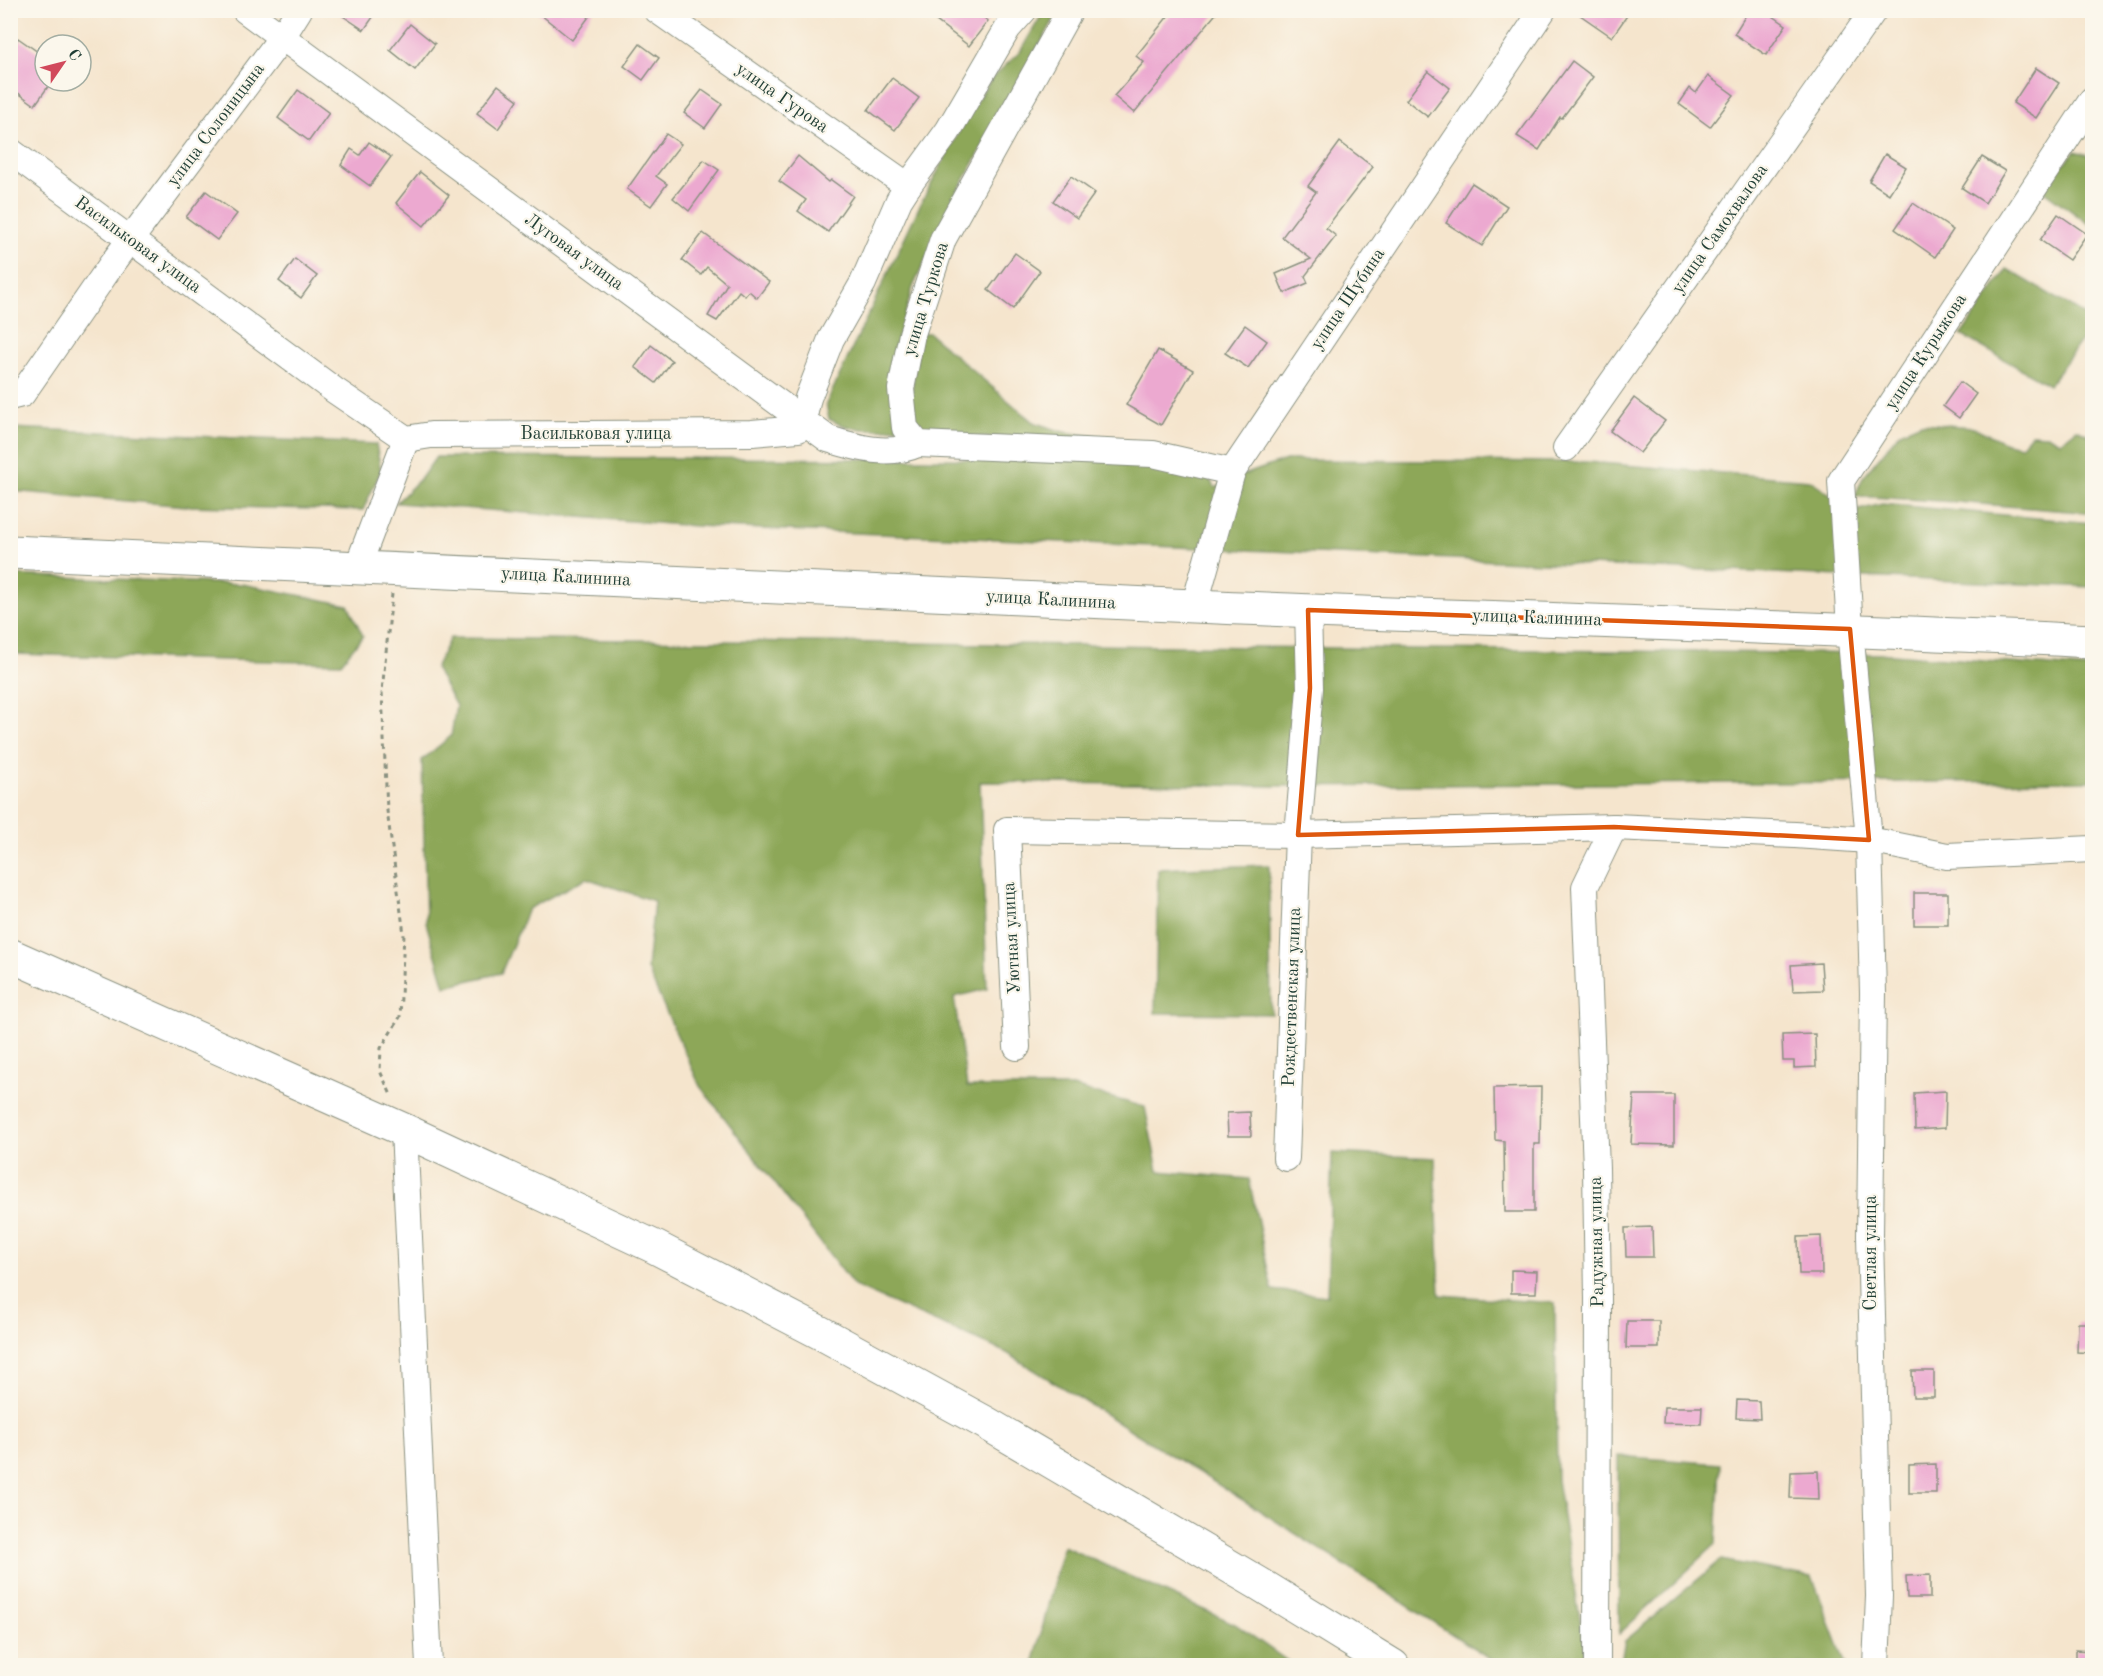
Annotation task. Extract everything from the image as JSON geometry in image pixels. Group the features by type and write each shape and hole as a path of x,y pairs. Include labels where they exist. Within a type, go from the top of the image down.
{"main road":[{"name":"улица Калинина","path":"10,552 358,566 1194,606 1850,629 2092,641"},
{"path":"10,955 404,1130 656,1247 822,1333 986,1423 1393,1665"}],"street":[{"name":"Луговая улица","path":"245,10 828,439 860,449 902,451 918,444"},
{"name":"улица Солоницына","path":"10,397 22,394 131,239 282,37 299,10"},
{"name":"улица Гурова","path":"657,10 908,186"},
{"path":"803,421 808,398 831,339 862,283 891,215 908,186 948,131 1008,28 1024,10"},
{"name":"улица Шубина","path":"1194,606 1232,472 1543,10"},
{"name":"улица Самохвалова","path":"1566,448 1874,10"},
{"name":"улица Туркова","path":"918,444 905,428 901,389 912,334 943,239 1069,11"},
{"name":"улица Курыжова","path":"1869,840 1850,629 1841,481 2092,100"},
{"name":"Васильковая улица","path":"10,151 334,390 406,439 431,435 752,433 798,429 803,421"},
{"path":"358,566 406,439"},
{"path":"918,444 1153,454 1232,472"},
{"name":"Рождественская улица","path":"1286,1158 1298,836 1310,688 1308,610"},
{"path":"1298,836 1614,827 1869,840 1947,856 2092,849"},
{"name":"Радужная улица","path":"1597,1664 1598,1263 1585,887 1614,827"},
{"name":"Уютная улица","path":"1017,1047 1007,830 1298,836"},
{"name":"Светлая улица","path":"1869,840 1873,993 1870,1247 1879,1596 1876,1665"},
{"path":"404,1130 429,1665"}],"path":[{"path":"394,568 382,691 387,811 404,934 400,1017 381,1048 380,1071 390,1090 404,1130"}],"highlighted area":[{"path":"1308,610 1850,629 1869,840 1614,827 1298,835 1310,688"}],"green space":[{"path":"1044,11 1052,11 1056,16 957,193 913,287 895,348 902,354 897,428 854,428 829,419 826,404 920,205 970,111 992,78 1020,52"},
{"path":"2075,151 2092,156 2092,226 2041,189"},
{"path":"2007,269 2090,318 2092,315 2092,332 2089,330 2049,385 1961,335"},
{"path":"920,333 929,333 1033,422 1063,432 1100,437 1106,442 941,436 922,427 909,409"},
{"path":"1921,423 1973,427 2006,443 2021,446 2031,434 2047,435 2060,442 2077,429 2092,437 2092,513 1855,496 1863,477 1900,432"},
{"path":"11,428 376,444 381,471 363,510 186,506 11,491"},
{"path":"436,457 1149,460 1207,475 1215,488 1243,475 1286,460 1587,462 1810,480 1855,511 1882,504 2092,523 2092,587 695,526 396,503 422,477"},
{"path":"11,575 242,584 348,605 363,636 341,663 11,654"},
{"path":"450,638 1892,654 2092,669 2092,781 1270,786 980,782 987,989 954,997 967,1087 1073,1087 1145,1107 1158,1171 1249,1179 1272,1290 1327,1296 1332,1153 1435,1158 1440,1295 1555,1303 1557,1480 1585,1649 1581,1665 1500,1665 1254,1507 1007,1353 854,1286 700,1086 647,969 654,901 586,878 528,909 501,973 445,986 426,923 422,760 451,736 456,706 435,668"},
{"path":"1269,865 1271,1014 1155,1013 1158,869"},
{"path":"1618,1456 1720,1464 1716,1544 1619,1634"},
{"path":"1063,1546 1235,1624 1293,1665 1033,1665"},
{"path":"1721,1560 1812,1577 1846,1665 1620,1665 1625,1641"}],"building":[{"path":"334,10 378,10 364,30"},
{"path":"535,10 594,10 572,40"},
{"path":"943,10 974,10 988,21 969,46 935,20"},
{"path":"1173,10 1219,10 1134,113 1114,96 1144,62 1136,56"},
{"path":"1573,10 1631,10 1612,37"},
{"path":"1749,10 1764,10 1786,25 1766,55 1734,34"},
{"path":"410,24 435,44 415,70 390,50"},
{"path":"18,38 33,49 33,93 44,93 35,105 10,87 10,50"},
{"path":"640,44 659,58 643,80 624,66"},
{"path":"1572,61 1593,77 1562,118 1560,117 1539,150 1517,136"},
{"path":"2036,68 2059,83 2036,118 2013,103"},
{"path":"1428,71 1450,88 1428,117 1406,100"},
{"path":"1708,76 1734,95 1710,127 1679,104 1690,88 1696,93"},
{"path":"892,78 919,98 895,130 868,110"},
{"path":"498,85 518,100 498,129 477,113"},
{"path":"298,90 329,113 309,141 278,118"},
{"path":"702,90 722,104 705,128 684,113"},
{"path":"666,134 681,144 656,176 667,184 651,206 627,189"},
{"path":"369,142 391,157 370,186 341,165 351,149 360,155"},
{"path":"1340,142 1373,167 1326,228 1336,236 1305,276 1308,283 1284,293 1276,274 1311,259 1282,237 1316,192 1308,186"},
{"path":"1885,154 1906,167 1889,194 1869,181"},
{"path":"798,156 829,182 831,180 853,196 828,232 798,211 806,200 779,181"},
{"path":"1982,157 2005,171 1985,203 1962,188"},
{"path":"704,160 719,170 689,211 673,198"},
{"path":"420,172 449,195 424,226 396,203"},
{"path":"1071,176 1095,193 1077,218 1053,201"},
{"path":"1472,183 1507,206 1482,246 1446,223"},
{"path":"206,191 237,214 217,240 186,217"},
{"path":"1913,203 1953,230 1935,257 1895,229"},
{"path":"2058,214 2087,234 2069,260 2040,240"},
{"path":"703,233 769,282 757,298 749,291 745,296 739,291 717,321 708,316 727,284 707,267 701,275 682,260"},
{"path":"1015,253 1040,271 1013,309 988,290"},
{"path":"295,259 317,276 301,298 279,281"},
{"path":"1245,325 1267,341 1248,368 1225,353"},
{"path":"651,345 672,361 656,383 635,367"},
{"path":"1158,350 1193,370 1161,425 1126,405"},
{"path":"1960,382 1976,394 1959,418 1943,406"},
{"path":"1634,398 1665,421 1640,453 1610,431"},
{"path":"1914,893 1948,893 1948,925 1914,925"},
{"path":"1821,963 1823,990 1793,991 1791,965"},
{"path":"1815,1034 1816,1067 1794,1068 1794,1061 1783,1061 1782,1035"},
{"path":"1541,1087 1540,1144 1534,1144 1534,1212 1505,1212 1504,1141 1495,1140 1494,1088"},
{"path":"1946,1091 1945,1128 1915,1130 1914,1093"},
{"path":"1634,1095 1674,1095 1674,1145 1631,1144"},
{"path":"1250,1112 1251,1136 1228,1136 1227,1113"},
{"path":"1652,1227 1653,1257 1626,1257 1625,1228"},
{"path":"1821,1236 1822,1274 1799,1274 1798,1237"},
{"path":"1511,1270 1537,1271 1536,1293 1511,1293"},
{"path":"1627,1321 1659,1321 1659,1348 1626,1348"},
{"path":"2078,1323 2092,1323 2092,1353 2077,1352"},
{"path":"1912,1371 1934,1371 1934,1397 1913,1397"},
{"path":"1737,1400 1759,1401 1760,1419 1736,1418"},
{"path":"1664,1407 1702,1407 1701,1424 1663,1423"},
{"path":"1936,1464 1936,1493 1909,1493 1909,1465"},
{"path":"1818,1471 1819,1499 1790,1498 1791,1472"},
{"path":"1930,1575 1930,1598 1907,1598 1906,1576"},
{"path":"2076,1650 2092,1651 2092,1665 2076,1665"}]}
